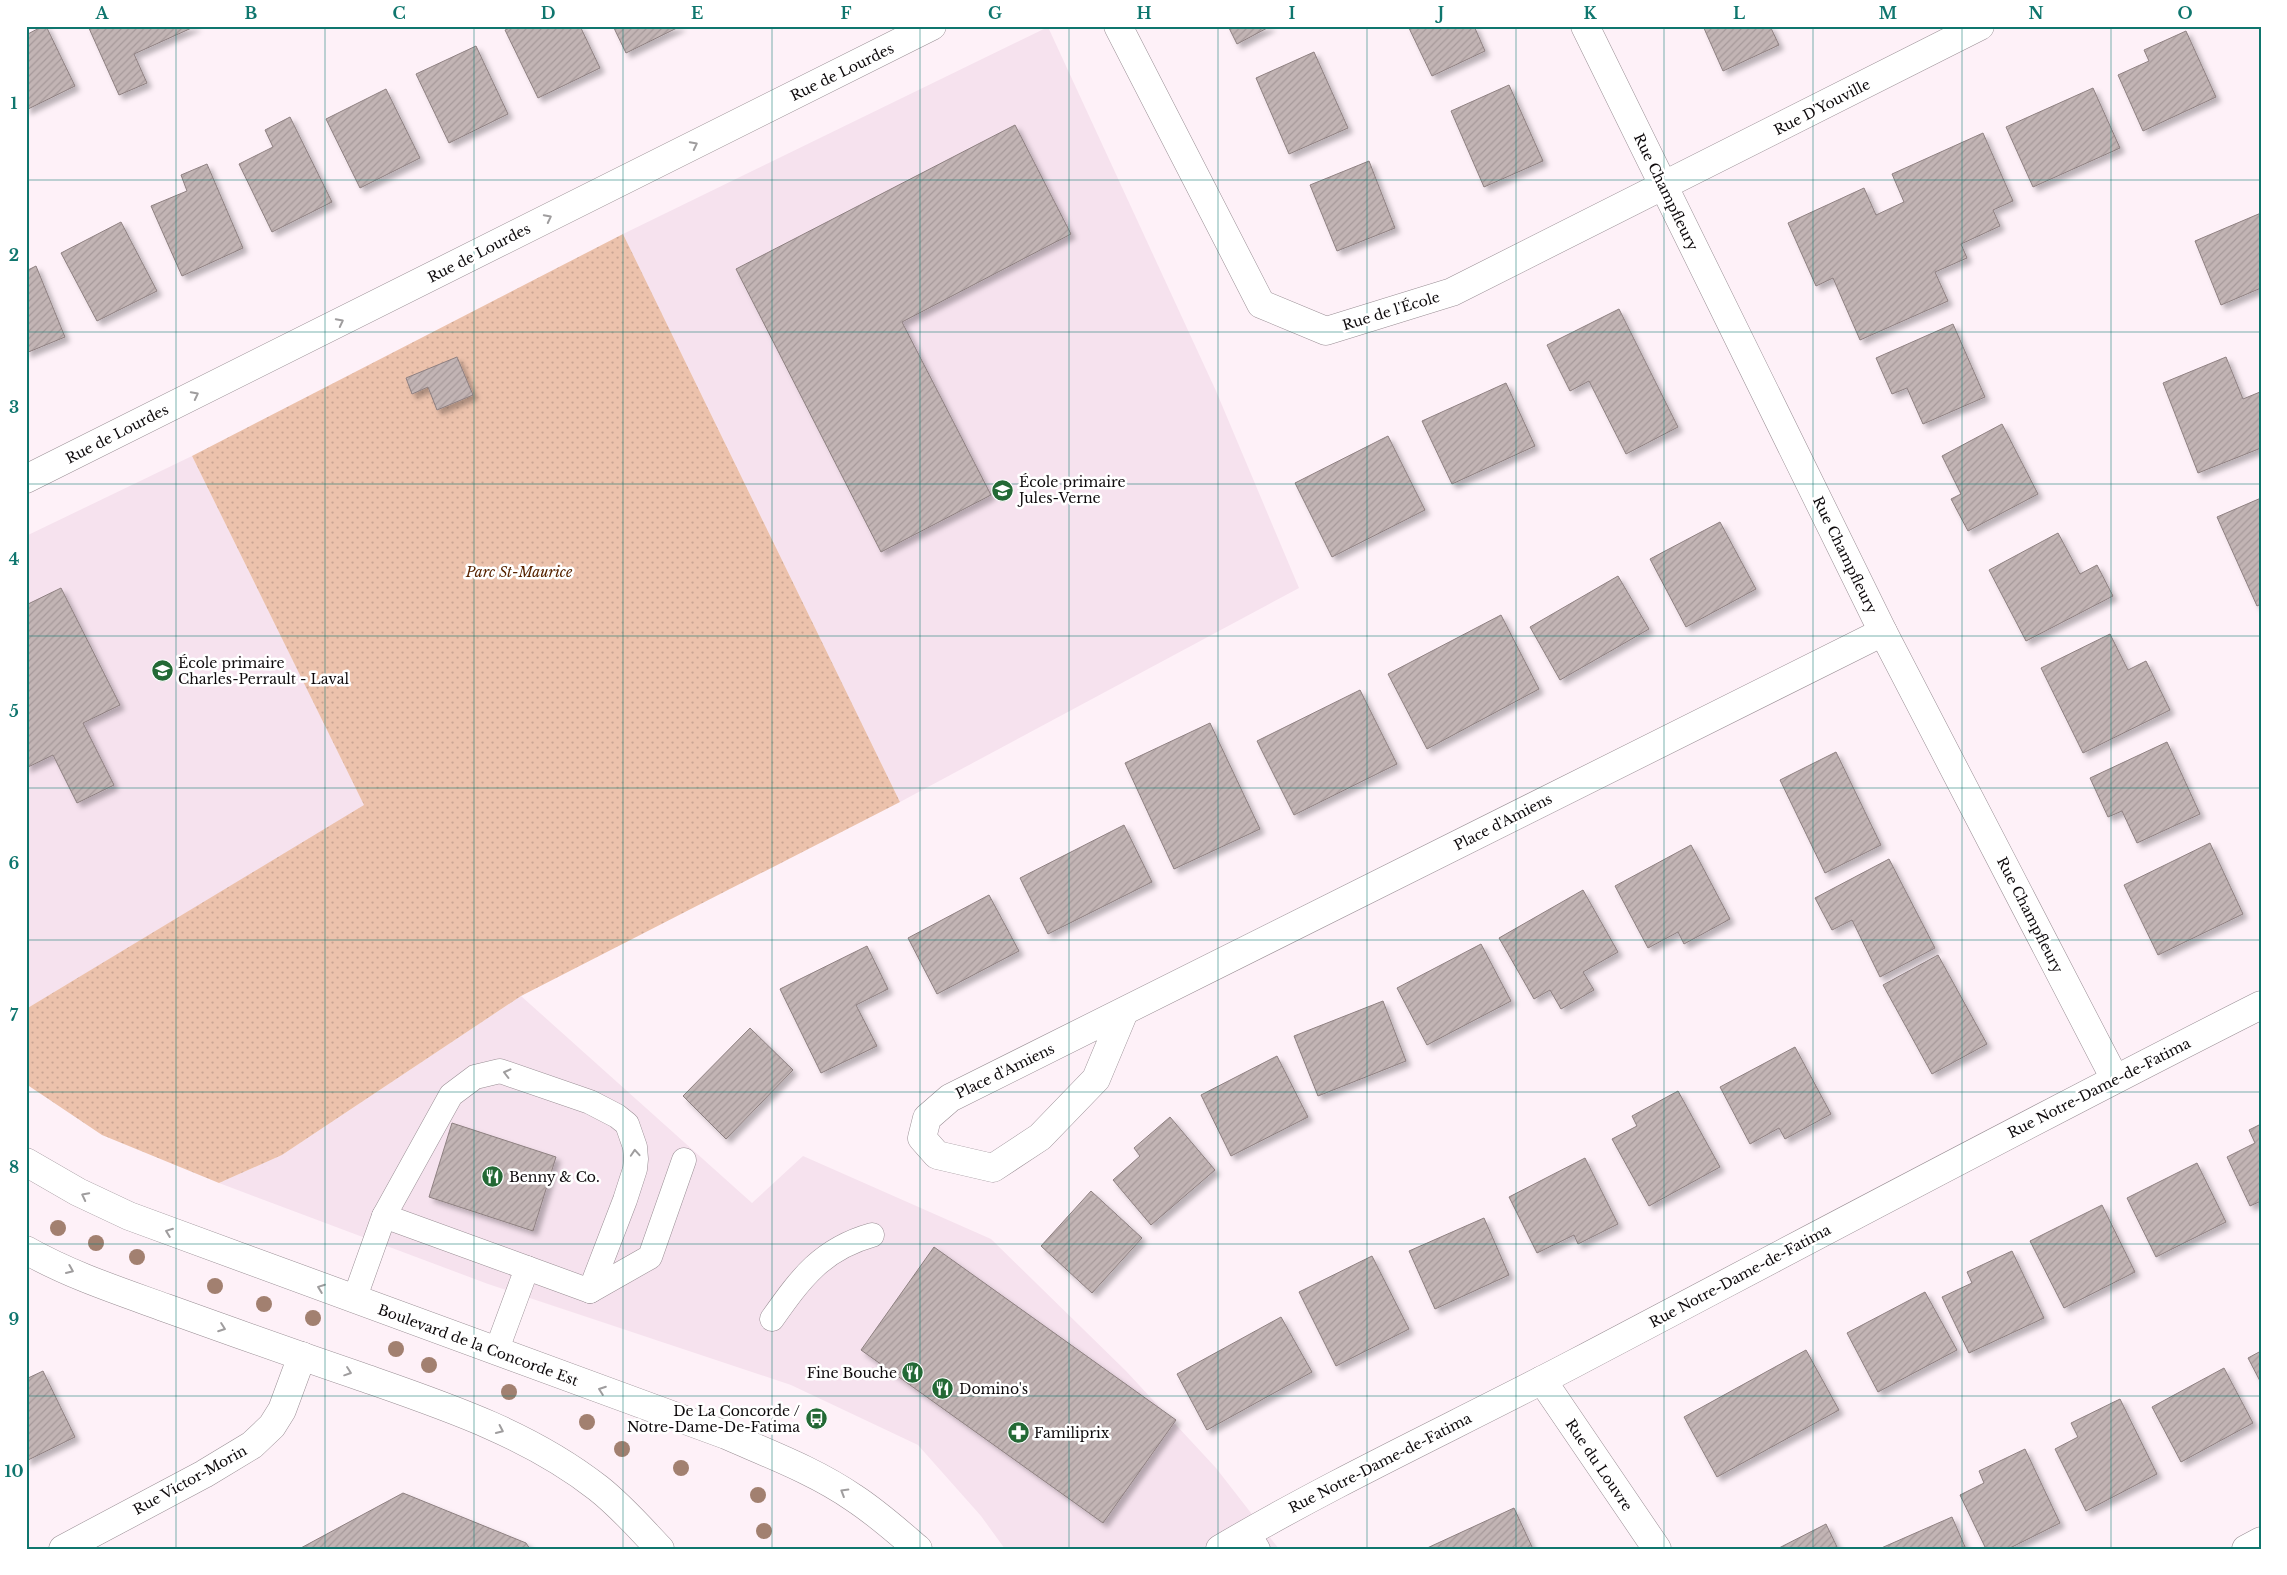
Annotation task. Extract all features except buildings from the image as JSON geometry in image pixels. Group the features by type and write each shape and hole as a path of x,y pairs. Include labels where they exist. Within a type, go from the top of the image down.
{"street":[{"name":"Rue de Lourdes","path":"26,479 932,26"},
{"name":"Rue de l'École","path":"1118,26 1261,304 1326,331 1452,292 1664,187"},
{"name":"Rue Champfleury","path":"1585,26 1883,632 2115,1079"},
{"name":"Rue D'Youville","path":"1664,187 1980,26"},
{"name":"Place d'Amiens","path":"1124,1012 1096,1079 1040,1137 993,1168 937,1155 922,1138 927,1118 950,1098 1883,632"},
{"name":"Rue Notre-Dame-de-Fatima","path":"1220,1549 1253,1541 1343,1481 1542,1380 2115,1079 2261,1005"},
{"name":"Boulevard de la Concorde Est","path":"26,1162 110,1209 708,1429 782,1459 818,1476 853,1497 918,1549"},
{"path":"26,1250 99,1283 302,1356 415,1394 499,1429 535,1447 598,1488 625,1511 660,1549"},
{"name":"Rue Victor-Morin","path":"63,1549 204,1474 252,1446 272,1426 282,1410 302,1356"},
{"name":"Rue du Louvre","path":"1542,1380 1657,1549"},
{"path":"2246,1549 2261,1541"}],"lane":[{"path":"354,1300 384,1216 437,1125 447,1102 462,1085 474,1077 500,1071 590,1102 617,1116 627,1124 632,1135 635,1147 635,1169 590,1292"},
{"path":"590,1292 650,1257 684,1160"},
{"path":"384,1216 590,1292"},
{"path":"772,1319 794,1287 814,1266 832,1251 852,1241 872,1235"},
{"path":"496,1352 527,1268"}],"shaded area":[{"name":"École primaire Jules-Verne","path":"1048,27 1216,391 1299,588 900,802 623,234"},
{"name":"École primaire Charles-Perrault - Laval","path":"192,456 365,806 26,1009 26,536"},
{"path":"521,996 752,1203 803,1156 991,1239 1126,1371 1216,1468 1279,1549 1005,1549 981,1516 918,1445 791,1385 488,1284 219,1183 282,1155"}],"green space":[{"name":"Parc St-Maurice","path":"623,234 900,802 521,996 282,1155 219,1183 102,1135 26,1084 26,1009 364,805 192,456"}],"place":[{"name":"École primaire Jules-Verne","path":"1003,490"},
{"name":"École primaire Charles-Perrault - Laval","path":"162,671"},
{"name":"Benny & Co.","path":"493,1177"},
{"name":"Fine Bouche","path":"913,1373"},
{"name":"Domino's","path":"943,1389"},
{"name":"De La Concorde / Notre-Dame-De-Fatima","path":"816,1419"},
{"name":"Familiprix","path":"1018,1433"}]}
